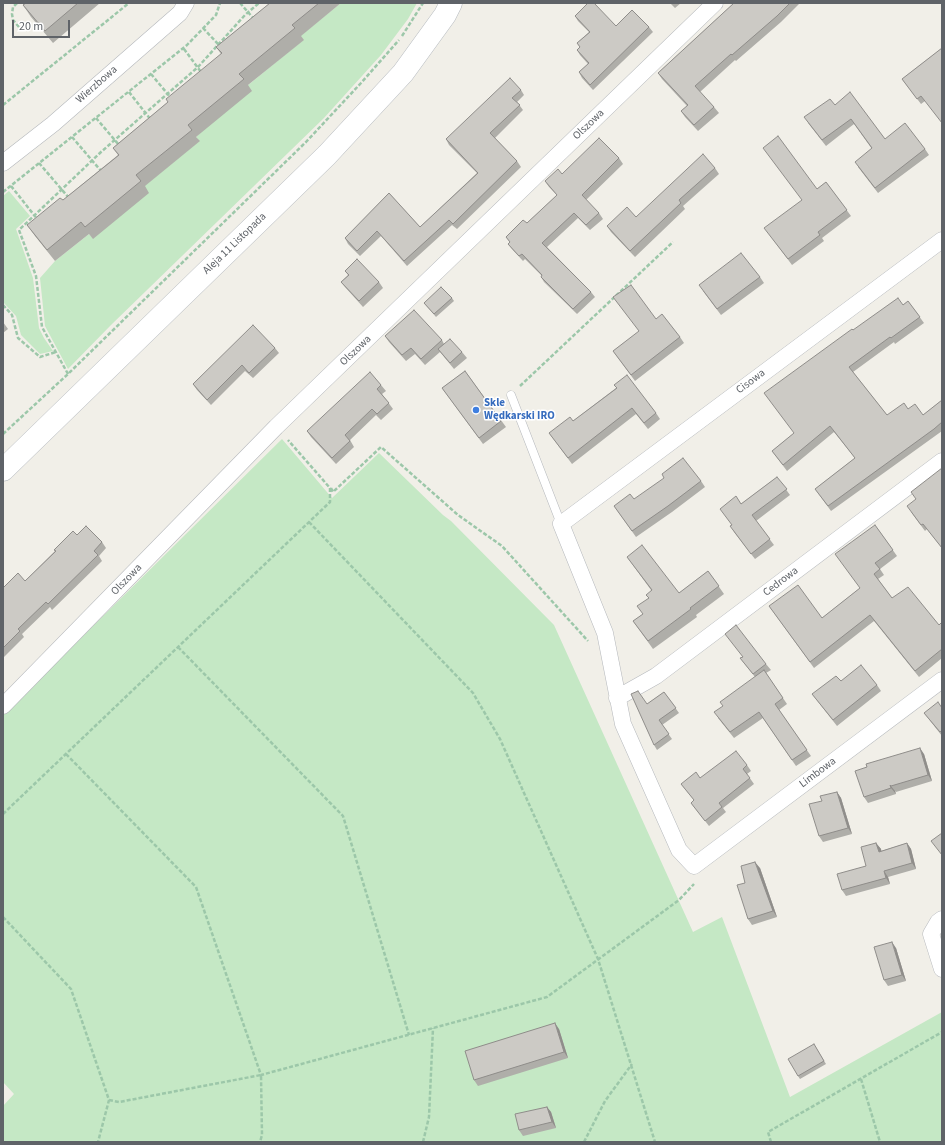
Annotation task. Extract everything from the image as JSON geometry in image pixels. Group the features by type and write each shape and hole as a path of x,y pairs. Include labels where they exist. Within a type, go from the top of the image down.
{"street":[{"name":"Wierzbowa","path":"3,163 53,124 180,13 186,3"},
{"name":"Aleja 11 Listopada","path":"3,470 327,155 403,73 445,15 451,3"},
{"name":"Olszowa","path":"3,706 276,427 715,3"},
{"name":"Cisowa","path":"561,524 942,240"},
{"name":"Cedrowa","path":"617,698 656,676 942,461"},
{"path":"561,524 605,633 623,724 679,850 694,866"},
{"name":"Limbowa","path":"694,866 942,680"},
{"path":"942,919 938,922 931,934 942,969"}],"lane":[{"path":"511,395 561,524"}],"path":[{"path":"17,3 12,14 13,20 19,27"},
{"path":"3,105 129,3"},
{"path":"3,192 184,49 216,15 220,3"},
{"path":"240,3 257,23"},
{"path":"68,374 42,327 36,276 19,230 115,140 198,67 259,3"},
{"path":"3,434 68,374 306,142 400,39 423,3"},
{"path":"203,28 223,50"},
{"path":"184,49 205,77"},
{"path":"151,74 175,103"},
{"path":"129,92 154,123"},
{"path":"96,118 123,150"},
{"path":"72,137 105,175"},
{"path":"39,163 72,201"},
{"path":"11,186 42,224"},
{"path":"511,395 673,242"},
{"path":"3,305 12,314 18,338 40,357 56,352"},
{"path":"276,427 333,492 381,447 458,515 502,546 612,668"},
{"path":"3,814 330,502 330,488"},
{"path":"309,522 473,693 500,740 598,959 656,1142"},
{"path":"178,647 343,816 409,1035"},
{"path":"66,754 196,887 261,1075 262,1134 260,1142"},
{"path":"109,1100 119,1102 261,1075 547,997 679,900 694,884 694,866"},
{"path":"3,917 70,989 109,1100 98,1142"},
{"path":"423,1142 429,1117 433,1028"},
{"path":"771,1142 768,1132 942,1032"},
{"path":"584,1142 605,1101 632,1064"},
{"path":"861,1079 880,1142"}],"green space":[{"path":"341,3 417,3 408,19 381,55 324,118 111,325 68,369 45,326 40,278 55,261 89,234 93,238 144,186 199,141 196,137 247,86 303,40 300,36"},
{"path":"9,191 30,216 16,229 33,278 39,328 53,351 40,354 21,335 16,316 3,302 3,196"},
{"path":"282,439 332,498 379,453 451,521 554,625 693,932 722,917 790,1097 942,1012 942,1142 3,1142 3,1106 14,1094 3,1082 3,715"}],"building":[{"path":"26,3 78,3 45,31 23,5"},
{"path":"270,3 319,3 292,25 295,28 239,74 244,79 188,125 192,130 136,175 141,181 85,227 81,222 47,250 27,225 60,198 63,200 119,155 113,148 168,102 166,99 222,53 216,47"},
{"path":"588,3 594,3 616,26 632,10 649,27 590,85 579,72 589,63 577,50 580,47 577,43 590,32 575,16"},
{"path":"734,3 790,3 777,16 695,86 714,107 694,125 681,111 688,105 658,73"},
{"path":"942,48 942,123 921,96 917,99 902,79"},
{"path":"510,78 521,90 512,98 520,105 490,133 517,161 453,224 449,220 404,261 377,231 357,251 345,238 389,193 420,227 478,173 446,139"},
{"path":"850,92 885,139 905,123 925,149 875,188 855,162 872,148 851,119 822,140 804,117 830,99 835,105"},
{"path":"778,136 817,189 826,182 847,210 818,232 820,235 788,259 764,228 802,200 763,148"},
{"path":"599,138 619,158 582,195 599,213 586,225 574,213 542,243 591,292 573,309 541,277 542,275 522,254 519,256 508,244 510,242 506,237 523,220 527,223 557,195 545,181 558,169 562,174"},
{"path":"703,154 715,168 679,200 681,203 630,251 607,226 627,207 636,217"},
{"path":"741,253 760,277 717,309 699,285"},
{"path":"357,259 379,282 359,301 341,282 349,275 345,271"},
{"path":"631,285 656,319 662,314 680,337 631,375 613,351 639,331 613,297"},
{"path":"441,287 452,298 434,314 424,303"},
{"path":"898,298 903,305 908,301 920,317 849,367 887,415 904,403 908,409 915,404 923,415 942,400 942,422 828,506 815,489 855,458 830,426 783,465 772,451 794,433 764,393 852,329 853,330"},
{"path":"414,310 442,340 421,359 411,348 402,355 385,336"},
{"path":"253,325 275,348 249,373 242,365 207,400 193,384"},
{"path":"450,339 462,352 450,363 438,349"},
{"name":"Skle Wędkarski IRO","path":"465,371 501,421 479,438 442,388"},
{"path":"370,372 381,385 377,389 389,403 377,414 372,409 345,435 350,441 332,458 307,431"},
{"path":"627,375 656,413 644,423 632,408 568,458 549,433 570,417 573,421 617,388 614,385"},
{"path":"683,458 701,481 632,531 614,506 630,494 634,499 664,478 662,474"},
{"path":"942,468 942,548 923,524 921,525 907,506 916,499 911,492"},
{"path":"777,477 787,489 752,515 770,539 751,554 730,526 732,525 720,509 736,496 741,504"},
{"path":"875,525 893,550 875,563 880,569 874,574 892,598 908,587 939,625 942,622 942,649 915,671 870,615 810,662 769,606 798,585 822,618 860,588 835,554"},
{"path":"86,526 102,542 94,551 98,555 48,604 46,602 18,629 20,631 3,648 3,588 18,573 25,581 56,551 54,550 73,531 77,535"},
{"path":"642,545 679,593 708,571 719,586 648,641 633,621 643,614 637,606 649,598 646,595 652,590 627,557"},
{"path":"736,625 766,664 753,674 740,658 743,657 725,634"},
{"path":"861,665 877,685 833,720 812,694 836,676 841,681"},
{"path":"764,670 783,698 775,704 807,750 792,760 759,712 730,732 714,712 723,706 720,702"},
{"path":"638,691 647,704 664,692 676,708 659,720 669,734 654,745 631,694"},
{"path":"938,702 942,708 942,730 940,732 924,713"},
{"path":"920,748 928,775 891,786 890,785 891,788 864,797 855,771 867,767 866,764"},
{"path":"736,751 747,765 743,769 750,778 719,803 722,807 705,821 691,803 694,800 681,784 696,772 700,778"},
{"path":"837,792 848,828 819,836 809,804 822,801 820,796"},
{"path":"942,833 942,855 931,841"},
{"path":"876,843 879,852 907,843 912,863 884,871 886,878 842,890 837,874 866,866 861,847"},
{"path":"755,862 773,911 748,919 737,885 745,883 741,866"},
{"path":"892,942 902,975 884,980 874,947"},
{"path":"555,1023 564,1052 474,1080 465,1051"},
{"path":"814,1044 824,1061 798,1076 788,1059"},
{"path":"547,1107 552,1122 519,1130 515,1114"}],"place":[{"name":"Skle Wędkarski IRO","path":"476,410"}]}
